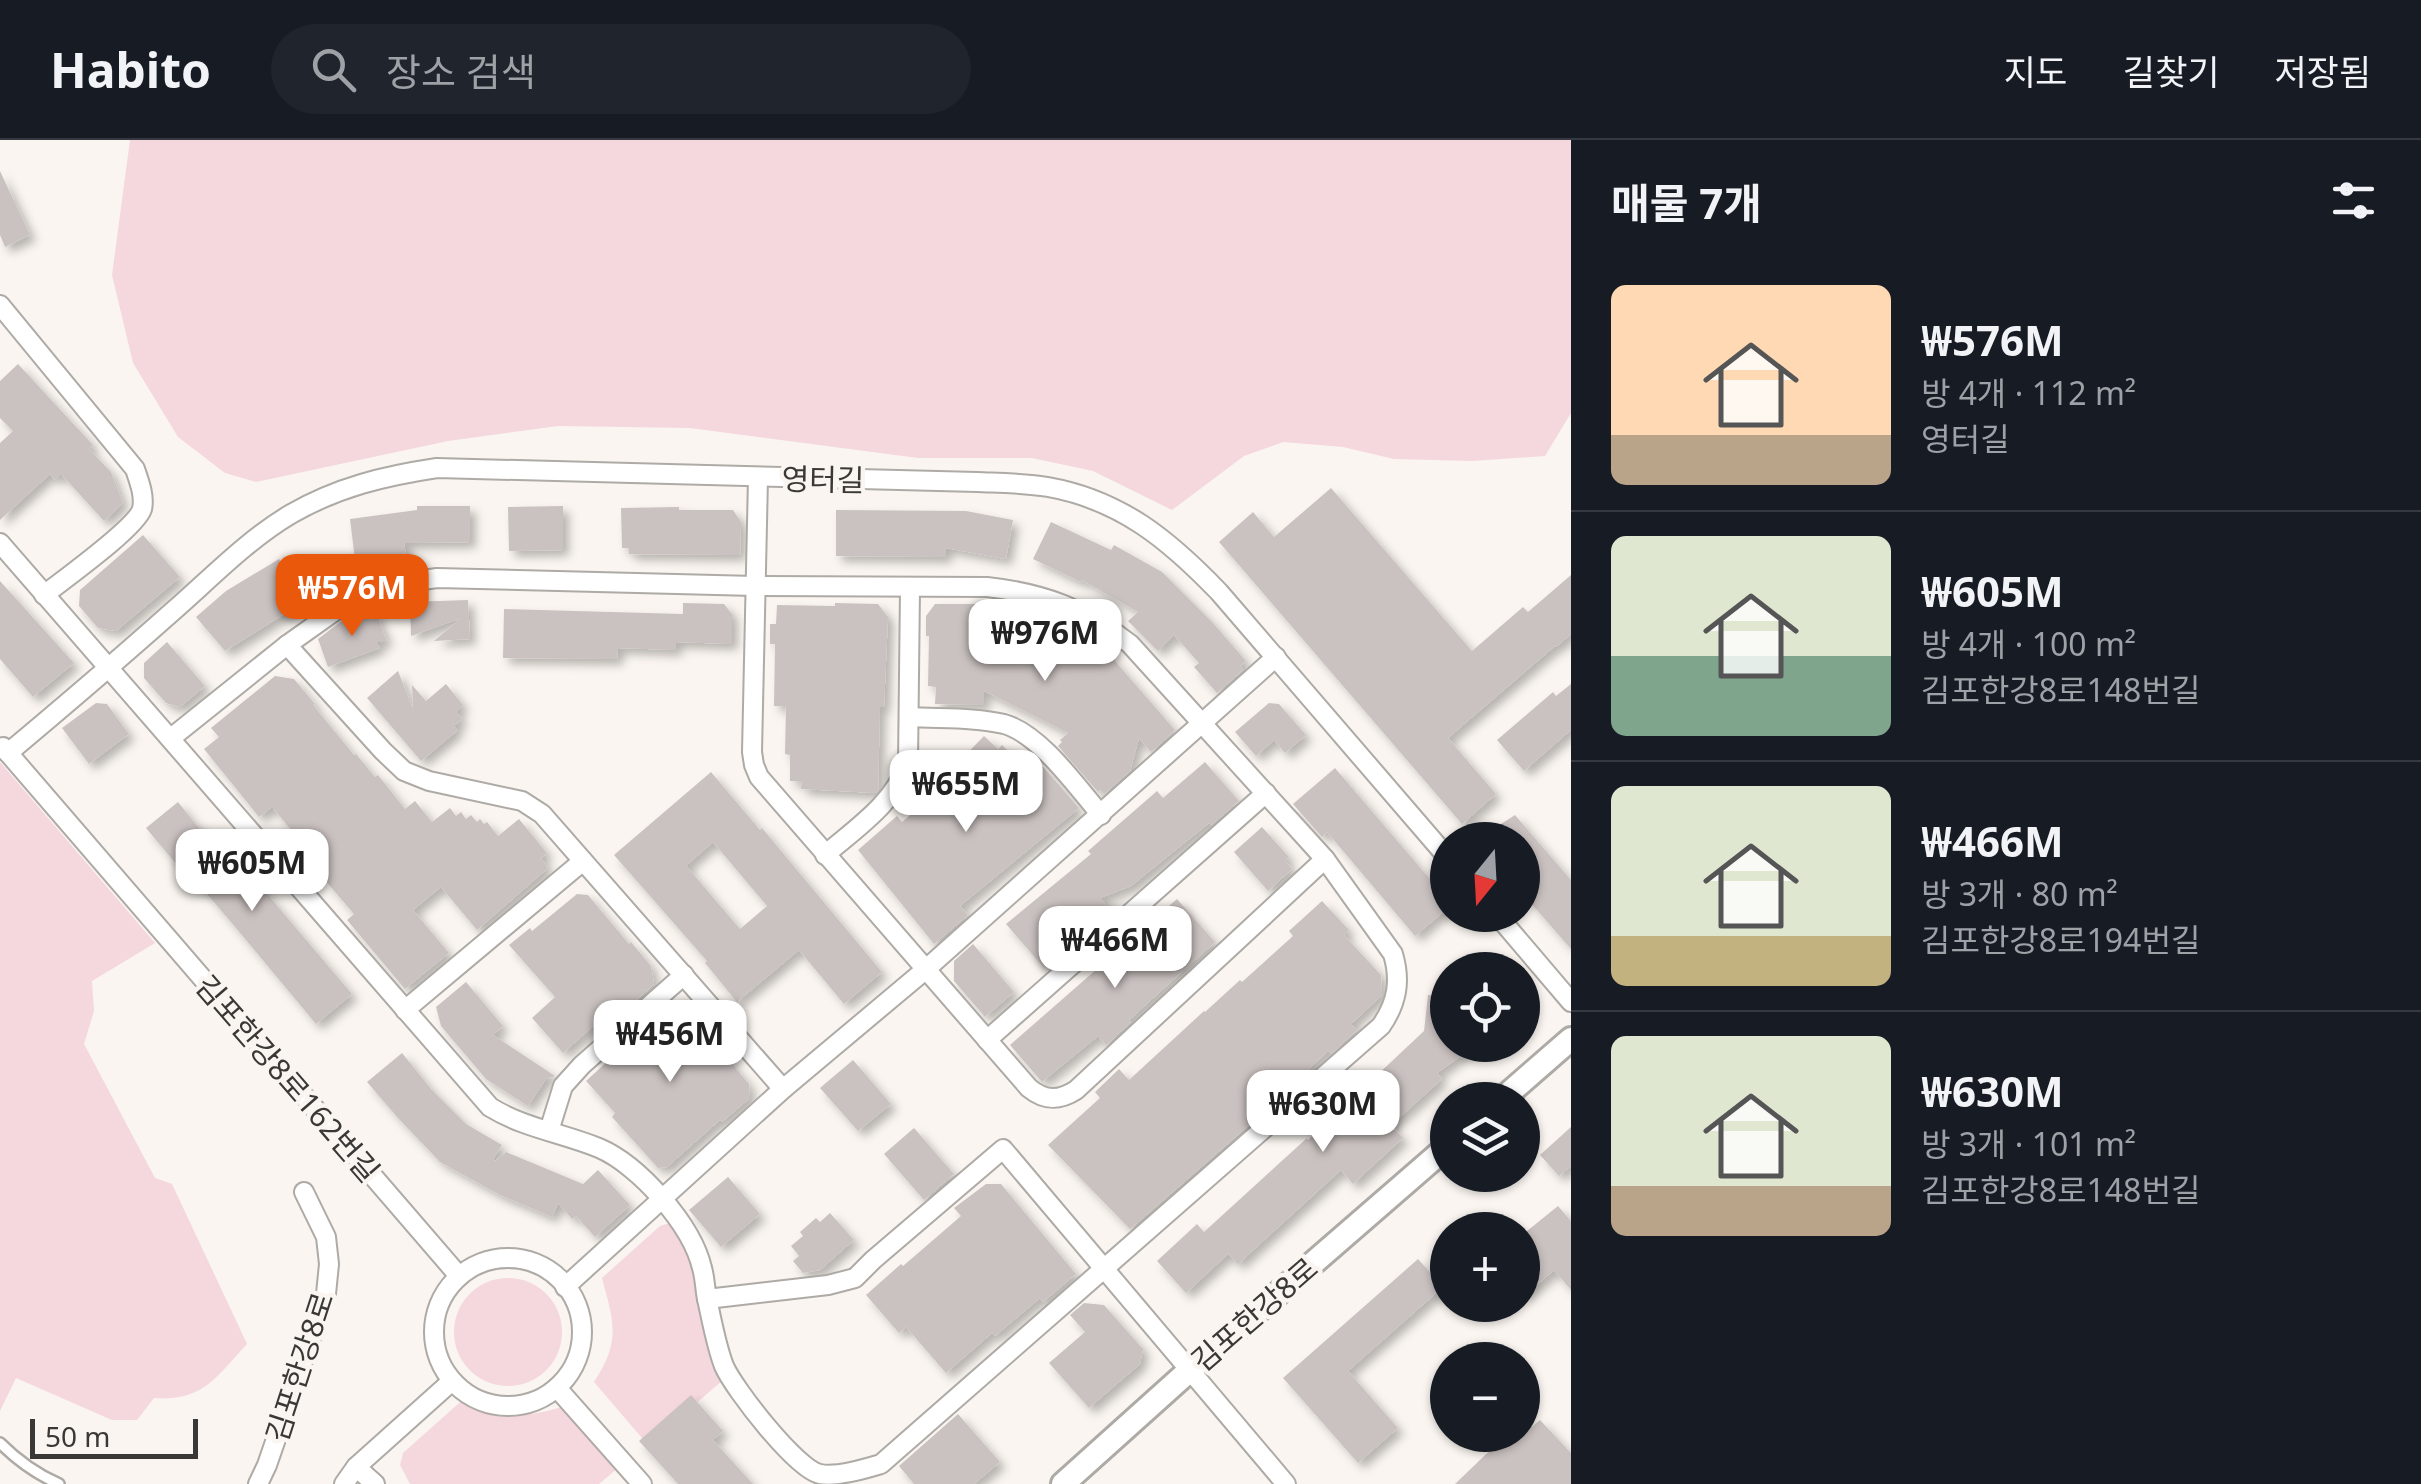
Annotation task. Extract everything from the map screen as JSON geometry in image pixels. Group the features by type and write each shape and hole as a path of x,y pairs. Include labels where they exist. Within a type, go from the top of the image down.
{"street":[{"path":"0,305 135,469 142,490 142,511 127,528 44,595"},
{"name":"영터길","path":"4,748 109,669 245,548 290,515 336,492 386,475 437,468 1047,486 1095,499 1131,516 1190,561 1430,837"},
{"path":"758,478 752,752 759,777 1038,1096 1064,1098 1090,1078 1325,859"},
{"path":"0,543 490,1107 512,1120 601,1149 634,1169 661,1198 690,1237 702,1266 725,1368 750,1406 800,1464 819,1474 860,1471 881,1464 1381,1026 1392,1010 1398,972 1393,954 1325,859 1202,722 1130,644 1106,625 1050,599 1010,590 437,578 408,582 349,602 170,738"},
{"path":"825,855 891,796 904,777 908,762 910,588"},
{"path":"287,646 404,770 429,781 522,801 542,814 783,1089"},
{"path":"565,1286 783,1089 925,970 1276,657"},
{"path":"909,717 987,722 1022,732 1036,741 1101,815"},
{"name":"김포한강8로162번길","path":"4,748 460,1276"},
{"path":"986,1040 1266,793"},
{"path":"405,1010 583,861"},
{"path":"1511,932 1571,1002"},
{"path":"548,1132 563,1086 684,975"},
{"path":"1521,1082 1571,1039"},
{"path":"707,1299 856,1278 872,1260 1003,1150 1286,1484"},
{"name":"김포한강8로","path":"1063,1484 1430,1162"},
{"name":"김포한강8로","path":"258,1484 326,1294 330,1264 326,1236 304,1192"},
{"path":"507,1258 532,1262 555,1275 565,1286 581,1318 582,1344 574,1368 558,1388 538,1401 492,1405 470,1396 452,1381 440,1362 434,1339 436,1316 444,1294 460,1276 482,1263 507,1258"},
{"path":"344,1484 356,1467 452,1381"},
{"path":"558,1388 642,1484"},
{"path":"356,1467 375,1484"}],"lane":[{"path":"0,1443 19,1461 59,1484"}],"shaded area":[{"path":"130,140 1571,140 1571,413 1545,456 1472,461 1394,459 1343,447 1283,442 1244,456 1172,510 1093,471 1032,458 918,458 690,428 558,426 448,441 256,482 225,473 178,437 133,363 112,275"},
{"path":"0,762 155,943 92,981 94,1011 84,1044 155,1178 172,1184 247,1344 208,1384 185,1396 154,1398 137,1420 112,1420 16,1378 0,1411"},
{"path":"670,1223 688,1240 723,1380 648,1445 594,1382 608,1355 613,1331 602,1278 660,1226"},
{"path":"508,1278 528,1283 546,1294 557,1312 562,1332 557,1352 546,1370 528,1381 508,1386 488,1381 470,1370 459,1352 454,1332 459,1312 470,1294 488,1283"},
{"path":"467,1396 502,1413 539,1413 565,1406 618,1468 599,1484 410,1484 400,1465 403,1453"}],"building":[{"path":"0,171 30,235 5,247 0,235"},
{"path":"18,364 93,445 89,449 111,472 123,503 104,521 61,474 55,480 50,474 0,520 0,443 13,431 0,418 0,381"},
{"path":"1331,488 1472,651 1523,607 1528,612 1571,575 1571,634 1448,738 1496,794 1464,822 1460,822 1219,542 1253,512 1274,537"},
{"path":"417,506 470,506 470,542 404,543 406,556 396,558 397,562 356,568 350,519 417,510"},
{"path":"563,506 563,550 509,551 508,507"},
{"path":"621,508 733,510 741,522 740,555 629,554 629,548 622,548"},
{"path":"836,510 966,511 1013,520 1006,559 946,548 946,557 836,556"},
{"path":"1051,522 1111,550 1114,545 1162,572 1246,661 1240,666 1243,670 1217,693 1194,667 1199,663 1174,635 1158,651 1128,621 1138,612 1082,580 1033,559"},
{"path":"143,535 180,577 116,631 98,628 79,606 80,590"},
{"path":"279,559 305,601 225,651 196,617 226,591"},
{"path":"0,581 74,663 33,697 0,659"},
{"path":"468,600 470,639 434,641 461,618 411,636 410,602"},
{"path":"683,603 724,604 732,614 732,644 676,642 676,650 618,648 617,659 503,658 504,609 683,614"},
{"path":"878,604 888,617 876,793 801,789 802,781 790,781 790,755 785,754 786,706 774,706 775,644 770,644 770,624 776,624 777,605"},
{"path":"935,604 998,604 990,641 994,642 1010,609 1074,627 1115,661 1175,730 1151,752 1139,738 1130,771 1104,794 1098,792 1058,746 1068,733 984,691 984,705 935,704 936,687 928,686 926,616"},
{"path":"375,610 387,642 376,642 380,648 328,667 318,639 340,622"},
{"path":"167,642 205,686 180,707 166,703 144,678 144,663"},
{"path":"398,671 413,709 412,685 426,701 446,684 463,705 456,712 462,719 454,726 458,730 421,761 367,698"},
{"path":"275,676 294,679 354,755 375,777 378,775 405,809 415,801 432,822 450,808 456,816 461,812 466,819 471,815 477,822 487,822 498,836 519,819 547,853 541,858 548,868 477,930 441,887 413,910 449,953 405,989 347,920 354,914 323,878 328,874 272,807 259,817 204,749 219,737 211,728"},
{"path":"1571,684 1571,730 1524,771 1497,740 1553,692 1556,696"},
{"path":"96,703 107,704 129,734 89,764 62,728"},
{"path":"1269,703 1279,704 1306,735 1285,753 1274,740 1256,756 1235,732"},
{"path":"984,736 998,749 1002,745 1029,772 1039,762 1079,808 960,906 968,915 934,944 858,850 897,816 902,822 957,776 951,770"},
{"path":"1205,762 1239,801 1131,886 1100,898 1111,911 1063,936 1071,945 1044,968 1006,924 1091,854 1088,851 1157,791 1163,798"},
{"path":"1335,768 1430,879 1430,923 1415,936 1327,832 1322,837 1293,804"},
{"path":"711,772 882,972 844,1004 799,950 737,1002 707,961 614,855","holes":["713,842 767,906 740,929 688,864"]},
{"path":"178,802 227,863 235,856 352,994 316,1024 190,874 187,877 146,828"},
{"path":"1262,827 1289,857 1285,861 1292,869 1268,891 1234,852"},
{"path":"1540,844 1571,880 1571,949 1540,914"},
{"path":"577,894 588,895 631,942 651,966 654,984 622,1013 616,1006 563,1053 532,1018 555,997 509,945"},
{"path":"1177,899 1215,942 1106,1045 1098,1036 1042,1082 1010,1045"},
{"path":"1322,901 1349,930 1344,935 1381,975 1382,995 1351,1024 1357,1030 1331,1054 1328,1051 1130,1229 1048,1145 1100,1098 1095,1092 1119,1069 1129,1080 1293,936 1289,931"},
{"path":"973,944 1014,992 985,1017 954,981 954,961"},
{"path":"466,982 503,1026 493,1035 555,1076 546,1079 528,1106 486,1079 441,1026 436,1007"},
{"path":"1430,995 1430,1062 1452,1062 1437,1073 1442,1079 1430,1082 1430,1090 1391,1125 1403,1138 1353,1184 1341,1170 1238,1264 1228,1254 1186,1293 1157,1261 1197,1224 1204,1232 1424,1031"},
{"path":"670,1004 692,1009 716,1036 712,1040 749,1084 750,1098 667,1167 658,1168 586,1081"},
{"path":"402,1053 466,1124 502,1145 495,1161 506,1152 583,1184 598,1170 630,1205 595,1237 558,1203 552,1217 500,1195 440,1162 367,1082"},
{"path":"853,1060 891,1104 858,1131 820,1088"},
{"path":"1571,1127 1571,1166 1559,1176 1540,1155"},
{"path":"914,1128 954,1174 924,1200 884,1154"},
{"path":"728,1177 760,1214 721,1247 689,1210"},
{"path":"986,1184 1001,1184 1076,1274 995,1336 992,1333 946,1373 906,1327 899,1333 866,1295 961,1216 954,1208"},
{"path":"1558,1206 1571,1221 1571,1290 1554,1270 1540,1282 1540,1220"},
{"path":"830,1213 854,1240 820,1270 803,1273 793,1261 799,1256 791,1246 816,1218 820,1222"},
{"path":"1418,1259 1430,1272 1430,1298 1348,1371 1398,1428 1358,1463 1283,1378"},
{"path":"1084,1303 1104,1305 1143,1349 1140,1364 1089,1408 1049,1363 1085,1332 1070,1315"},
{"path":"691,1395 723,1431 713,1440 753,1484 678,1484 639,1441"},
{"path":"958,1414 1000,1462 974,1484 914,1484 899,1466"},
{"path":"1540,1420 1571,1453 1571,1484 1455,1484 1488,1452 1540,1452"}]}
